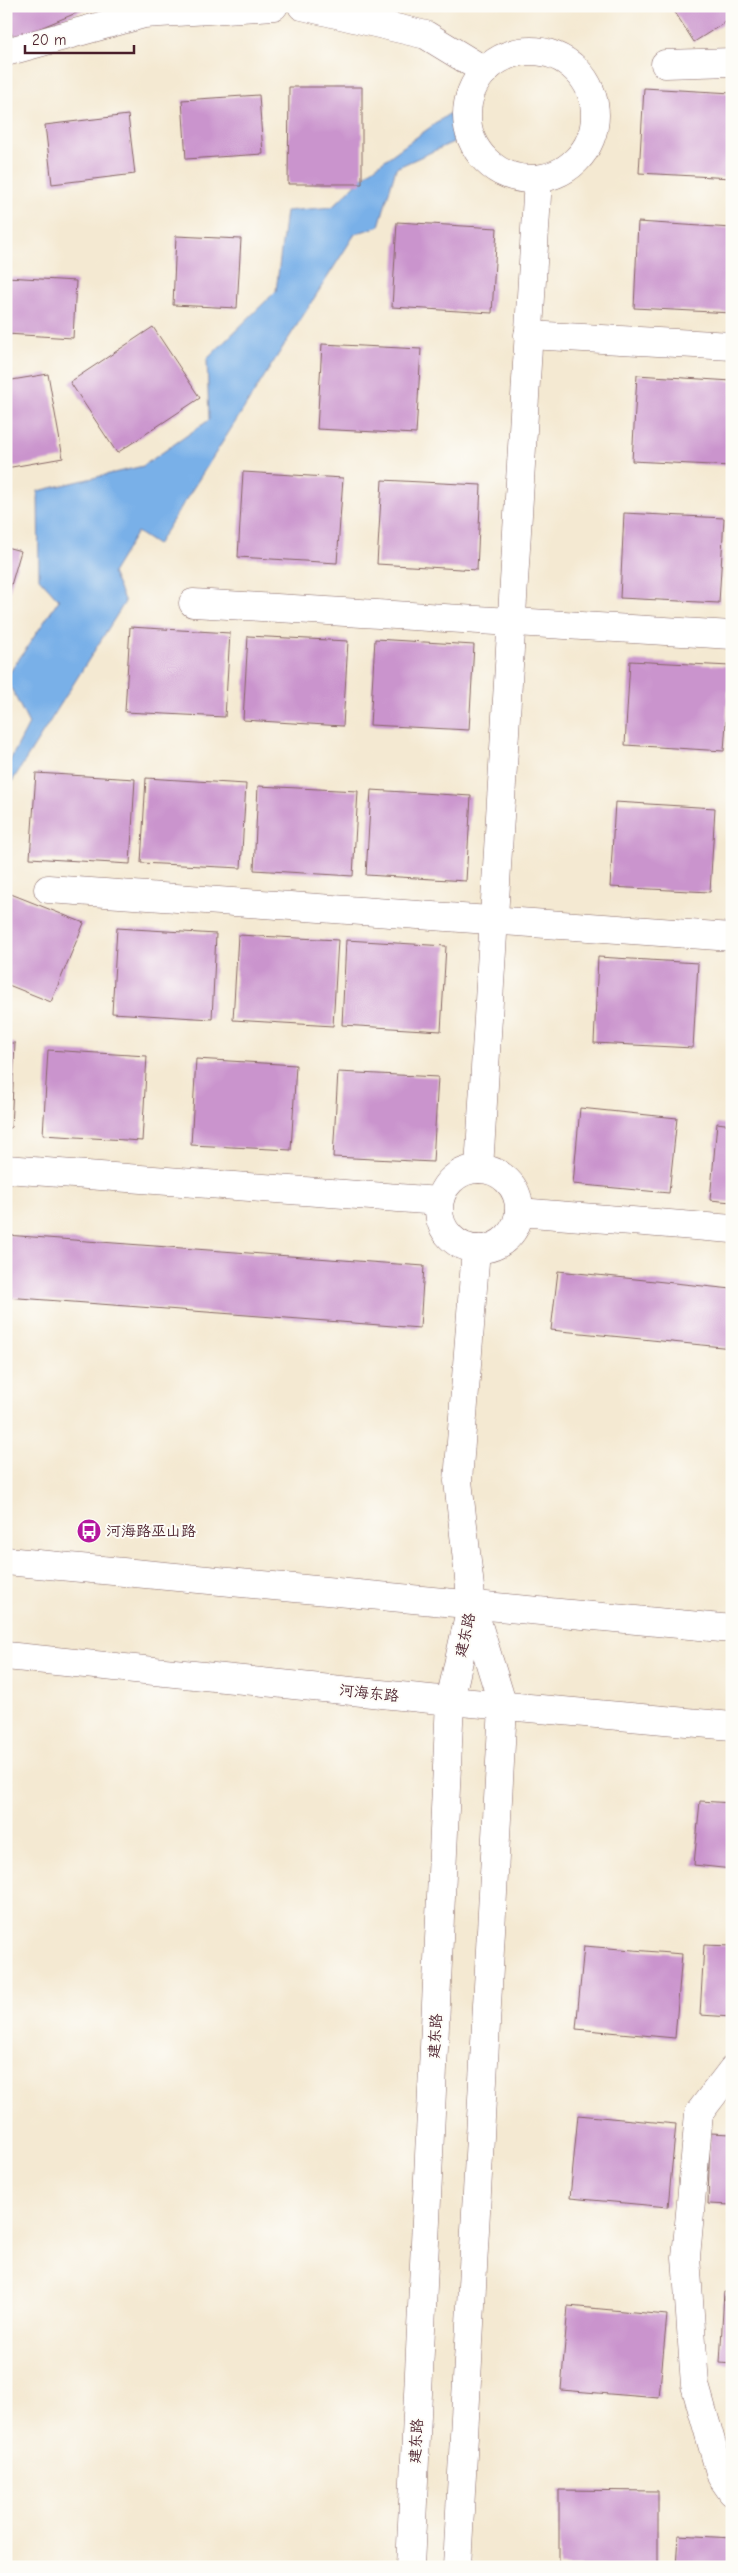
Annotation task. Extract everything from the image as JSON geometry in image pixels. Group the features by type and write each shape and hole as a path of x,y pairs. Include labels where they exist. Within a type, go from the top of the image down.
{"street":[{"path":"6,52 144,14 274,6"},
{"path":"302,6 426,35 486,71"},
{"path":"531,51 552,55 564,62 585,81 594,108 595,123 589,144 576,161 559,174 538,179 517,178 498,171 482,157 471,140 466,119 468,98 477,79 492,64 510,54 531,51"},
{"path":"665,64 732,62"},
{"path":"479,1169 538,179"},
{"path":"528,335 732,346"},
{"path":"194,603 732,635"},
{"path":"48,889 732,937"},
{"path":"6,1169 439,1201"},
{"path":"479,1169 492,1171 503,1177 513,1187 518,1199 519,1212 516,1224 510,1235 494,1246 476,1249 462,1246 451,1238 443,1228 439,1215 439,1201 444,1189 453,1178 465,1171 479,1169"},
{"path":"519,1212 732,1229"},
{"path":"472,1606 458,1481 476,1249"},
{"path":"6,1561 732,1630"},
{"name":"建东路","path":"410,2567 450,1702 472,1606"},
{"name":"建东路","path":"457,2567 503,1706 472,1606"},
{"name":"河海东路","path":"6,1656 450,1702 732,1726"},
{"path":"732,2070 698,2113 686,2257 695,2385 720,2476 732,2492"}],"water":[{"path":"450,113 469,135 396,168 379,226 355,234 157,545 137,532 112,573 125,602 6,791 6,768 29,724 6,678 59,600 39,578 38,491 143,466 209,420 207,359 276,291 286,211 332,207 371,170"}],"building":[{"path":"6,6 93,6 14,39 6,21"},
{"path":"671,6 732,6 732,18 694,42"},
{"path":"289,87 362,87 362,184 288,184"},
{"path":"644,88 732,93 732,178 639,173"},
{"path":"259,95 263,154 186,159 182,100"},
{"path":"128,115 135,174 52,184 45,125"},
{"path":"397,222 497,228 492,313 392,307"},
{"path":"638,222 732,228 732,313 634,308"},
{"path":"176,236 241,239 237,308 173,305"},
{"path":"6,277 76,281 73,338 6,334"},
{"path":"153,327 200,398 117,453 70,382"},
{"path":"322,344 421,349 416,434 317,429"},
{"path":"48,374 63,458 6,468 6,381"},
{"path":"637,375 732,381 731,466 632,461"},
{"path":"243,472 343,478 337,563 238,557"},
{"path":"382,480 481,485 477,570 377,564"},
{"path":"624,513 724,518 719,603 620,598"},
{"path":"6,547 21,551 7,599 6,599"},
{"path":"130,627 230,633 225,717 125,712"},
{"path":"248,636 348,641 343,726 243,720"},
{"path":"375,639 474,645 469,730 370,725"},
{"path":"630,661 730,666 724,751 625,745"},
{"path":"36,773 135,779 130,864 30,858"},
{"path":"146,778 246,784 241,868 141,863"},
{"path":"258,786 358,791 353,876 254,870"},
{"path":"371,790 471,796 466,881 366,875"},
{"path":"615,802 715,808 710,892 610,887"},
{"path":"6,892 84,923 51,1002 6,984"},
{"path":"117,928 216,934 212,1019 112,1013"},
{"path":"238,935 338,940 333,1026 233,1020"},
{"path":"346,940 446,946 441,1031 342,1025"},
{"path":"598,957 698,963 693,1048 594,1043"},
{"path":"6,1043 15,1043 11,1128 6,1128"},
{"path":"48,1050 147,1056 142,1141 43,1135"},
{"path":"196,1059 296,1065 291,1150 191,1145"},
{"path":"338,1072 438,1077 433,1162 333,1157"},
{"path":"580,1108 677,1118 669,1193 573,1184"},
{"path":"717,1123 732,1125 732,1202 710,1200"},
{"path":"6,1235 424,1266 420,1328 6,1297"},
{"path":"558,1271 732,1289 732,1348 551,1330"},
{"path":"700,1801 732,1803 732,1869 694,1865"},
{"path":"704,1945 732,1946 732,2017 700,2015"},
{"path":"584,1946 682,1954 675,2038 576,2029"},
{"path":"578,2115 676,2124 668,2207 570,2198"},
{"path":"710,2133 732,2134 732,2205 708,2204"},
{"path":"724,2292 732,2293 732,2364 720,2363"},
{"path":"568,2306 667,2315 659,2398 561,2390"},
{"path":"559,2490 658,2491 658,2567 559,2567"},
{"path":"678,2535 732,2538 732,2567 676,2567"}],"place":[{"name":"河海路巫山路","path":"89,1531"}]}
